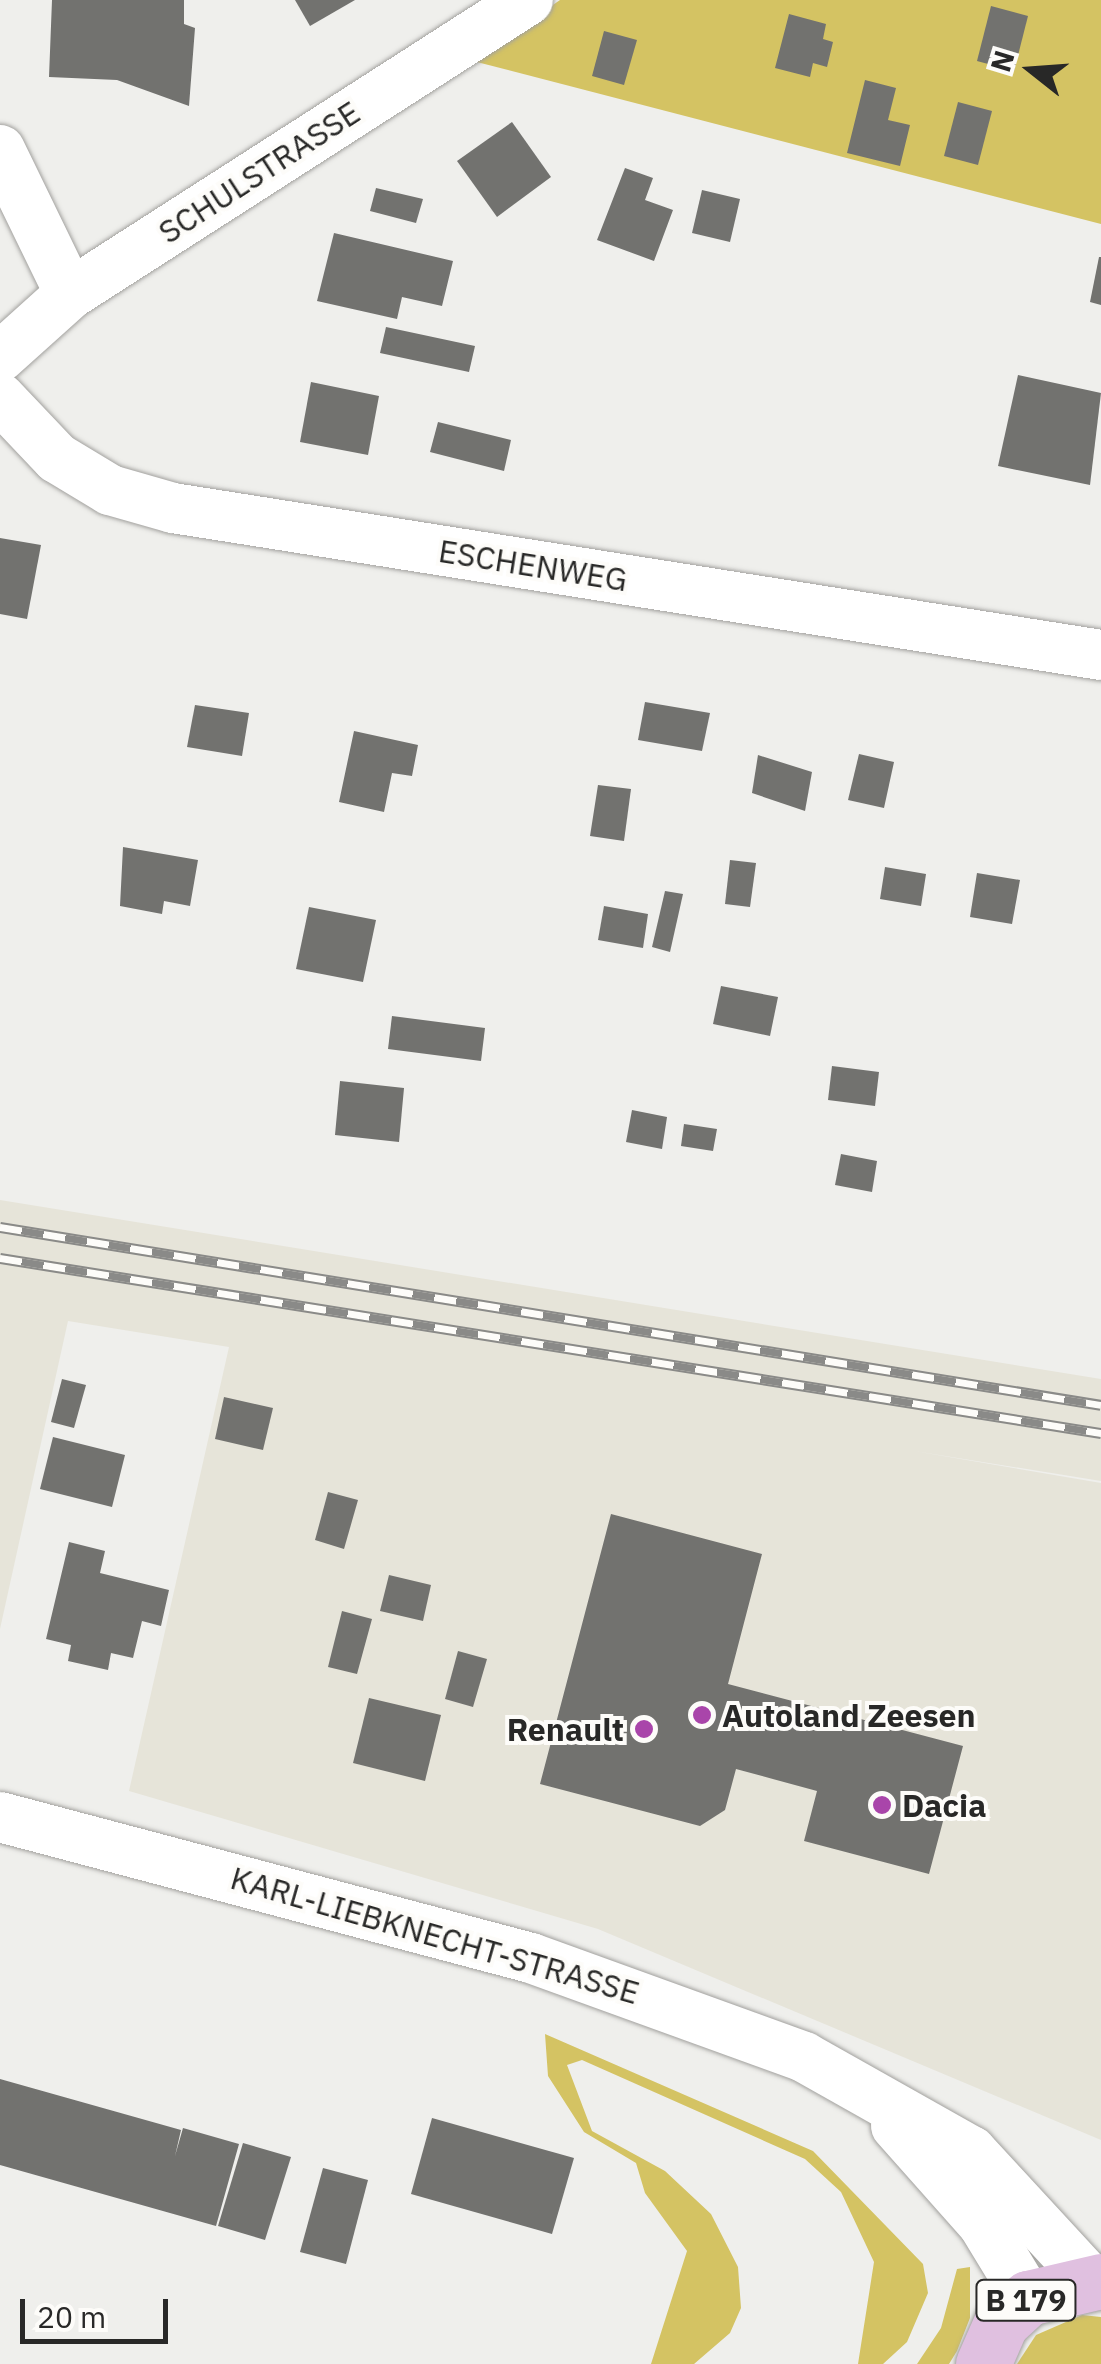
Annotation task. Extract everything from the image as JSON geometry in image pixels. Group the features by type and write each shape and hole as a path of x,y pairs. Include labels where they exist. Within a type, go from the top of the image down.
{"main road":[{"name":"B 179","path":"983,2364 1002,2323 1028,2298 1095,2280"}],"street":[{"name":"SCHULSTRASSE","path":"0,357 70,294 528,0"},
{"path":"0,150 70,294"},
{"name":"ESCHENWEG","path":"0,398 57,458 110,490 174,508 1101,655"},
{"name":"KARL-LIEBKNECHT-STRASSE","path":"0,1817 531,1958 731,2026 857,2087 970,2151 1095,2280"},
{"name":"KARL-LIEBKNECHT-STRASSE","path":"857,2087 984,2224 1028,2298"}],"shaded area":[{"path":"560,0 1101,0 1101,224 473,61"},
{"path":"0,1200 1101,1379 1101,1481 914,1451 1101,1483 1101,2140 598,1929 129,1791 229,1347 68,1321 0,1629"},
{"path":"545,2034 813,2151 923,2264 928,2293 907,2342 883,2364 858,2364 874,2262 841,2192 805,2159 582,2060 567,2065 592,2131 665,2171 711,2214 738,2267 741,2308 730,2333 694,2364 651,2364 687,2251 645,2193 636,2163 584,2132 548,2076"},
{"path":"970,2267 970,2318 957,2351 949,2364 917,2364 941,2328 957,2269"},
{"path":"1082,2315 1101,2317 1101,2364 1017,2364 1036,2335"}],"building":[{"path":"52,0 184,0 184,24 195,28 189,106 117,80 49,77"},
{"path":"295,0 355,0 310,26"},
{"path":"991,6 1028,16 1014,71 977,61"},
{"path":"789,14 826,24 823,39 833,42 827,67 813,63 810,77 775,68"},
{"path":"604,31 637,40 624,85 592,76"},
{"path":"865,80 896,88 888,120 910,125 900,166 847,153"},
{"path":"958,102 992,111 978,165 944,156"},
{"path":"512,122 551,177 497,217 457,161"},
{"path":"625,168 653,178 645,200 673,210 654,261 597,240"},
{"path":"376,188 423,199 416,223 370,211"},
{"path":"702,190 740,199 730,242 692,233"},
{"path":"334,233 453,261 442,306 402,297 397,319 317,301"},
{"path":"1101,257 1101,305 1090,302"},
{"path":"386,327 475,346 469,372 380,353"},
{"path":"1018,375 1101,393 1090,485 998,466"},
{"path":"311,382 379,396 368,455 300,442"},
{"path":"438,422 511,440 504,471 430,452"},
{"path":"0,538 41,545 27,619 0,614"},
{"path":"645,702 710,713 702,751 638,740"},
{"path":"195,705 249,713 242,756 187,747"},
{"path":"354,731 418,745 412,776 392,773 384,812 339,802"},
{"path":"859,754 894,762 884,808 848,800"},
{"path":"758,755 812,772 805,811 752,793"},
{"path":"598,785 631,789 624,841 590,836"},
{"path":"123,847 198,860 190,906 164,901 162,914 120,906"},
{"path":"730,860 756,863 750,907 725,904"},
{"path":"885,867 926,874 921,906 880,899"},
{"path":"977,873 1020,880 1012,924 970,917"},
{"path":"665,891 683,894 670,952 652,947"},
{"path":"604,906 648,914 643,948 598,940"},
{"path":"309,907 376,920 363,982 296,969"},
{"path":"721,986 778,997 770,1036 713,1024"},
{"path":"392,1016 485,1028 481,1061 388,1049"},
{"path":"832,1066 879,1072 875,1106 828,1100"},
{"path":"340,1081 404,1088 399,1142 335,1135"},
{"path":"632,1110 667,1117 662,1149 626,1142"},
{"path":"684,1124 717,1129 713,1151 681,1146"},
{"path":"841,1154 877,1161 872,1192 835,1185"},
{"path":"62,1379 86,1385 74,1428 51,1422"},
{"path":"224,1397 273,1408 263,1450 215,1439"},
{"path":"53,1437 125,1455 112,1507 40,1489"},
{"path":"328,1492 358,1500 344,1549 315,1540"},
{"name":"Autoland Zeesen","path":"611,1514 762,1554 728,1684 963,1746 929,1874 804,1841 817,1791 736,1769 725,1810 700,1826 540,1784"},
{"path":"69,1542 105,1551 100,1573 169,1590 161,1626 142,1621 133,1658 111,1653 108,1670 68,1661 71,1645 46,1639"},
{"path":"389,1575 431,1585 423,1621 380,1611"},
{"path":"342,1611 372,1619 357,1674 328,1667"},
{"path":"458,1651 487,1659 473,1707 445,1699"},
{"path":"369,1698 441,1715 425,1781 353,1763"},
{"path":"0,2079 181,2130 175,2156 183,2128 239,2144 216,2226 0,2165"},
{"path":"432,2118 574,2158 552,2234 411,2194"},
{"path":"243,2143 291,2157 265,2240 218,2226"},
{"path":"323,2168 368,2180 346,2264 300,2252"}],"railway":[{"path":"0,1227 1101,1405"},
{"path":"0,1258 1101,1433"}],"place":[{"name":"Autoland Zeesen","path":"702,1715"},
{"name":"Renault","path":"644,1729"},
{"name":"Dacia","path":"882,1805"}]}
